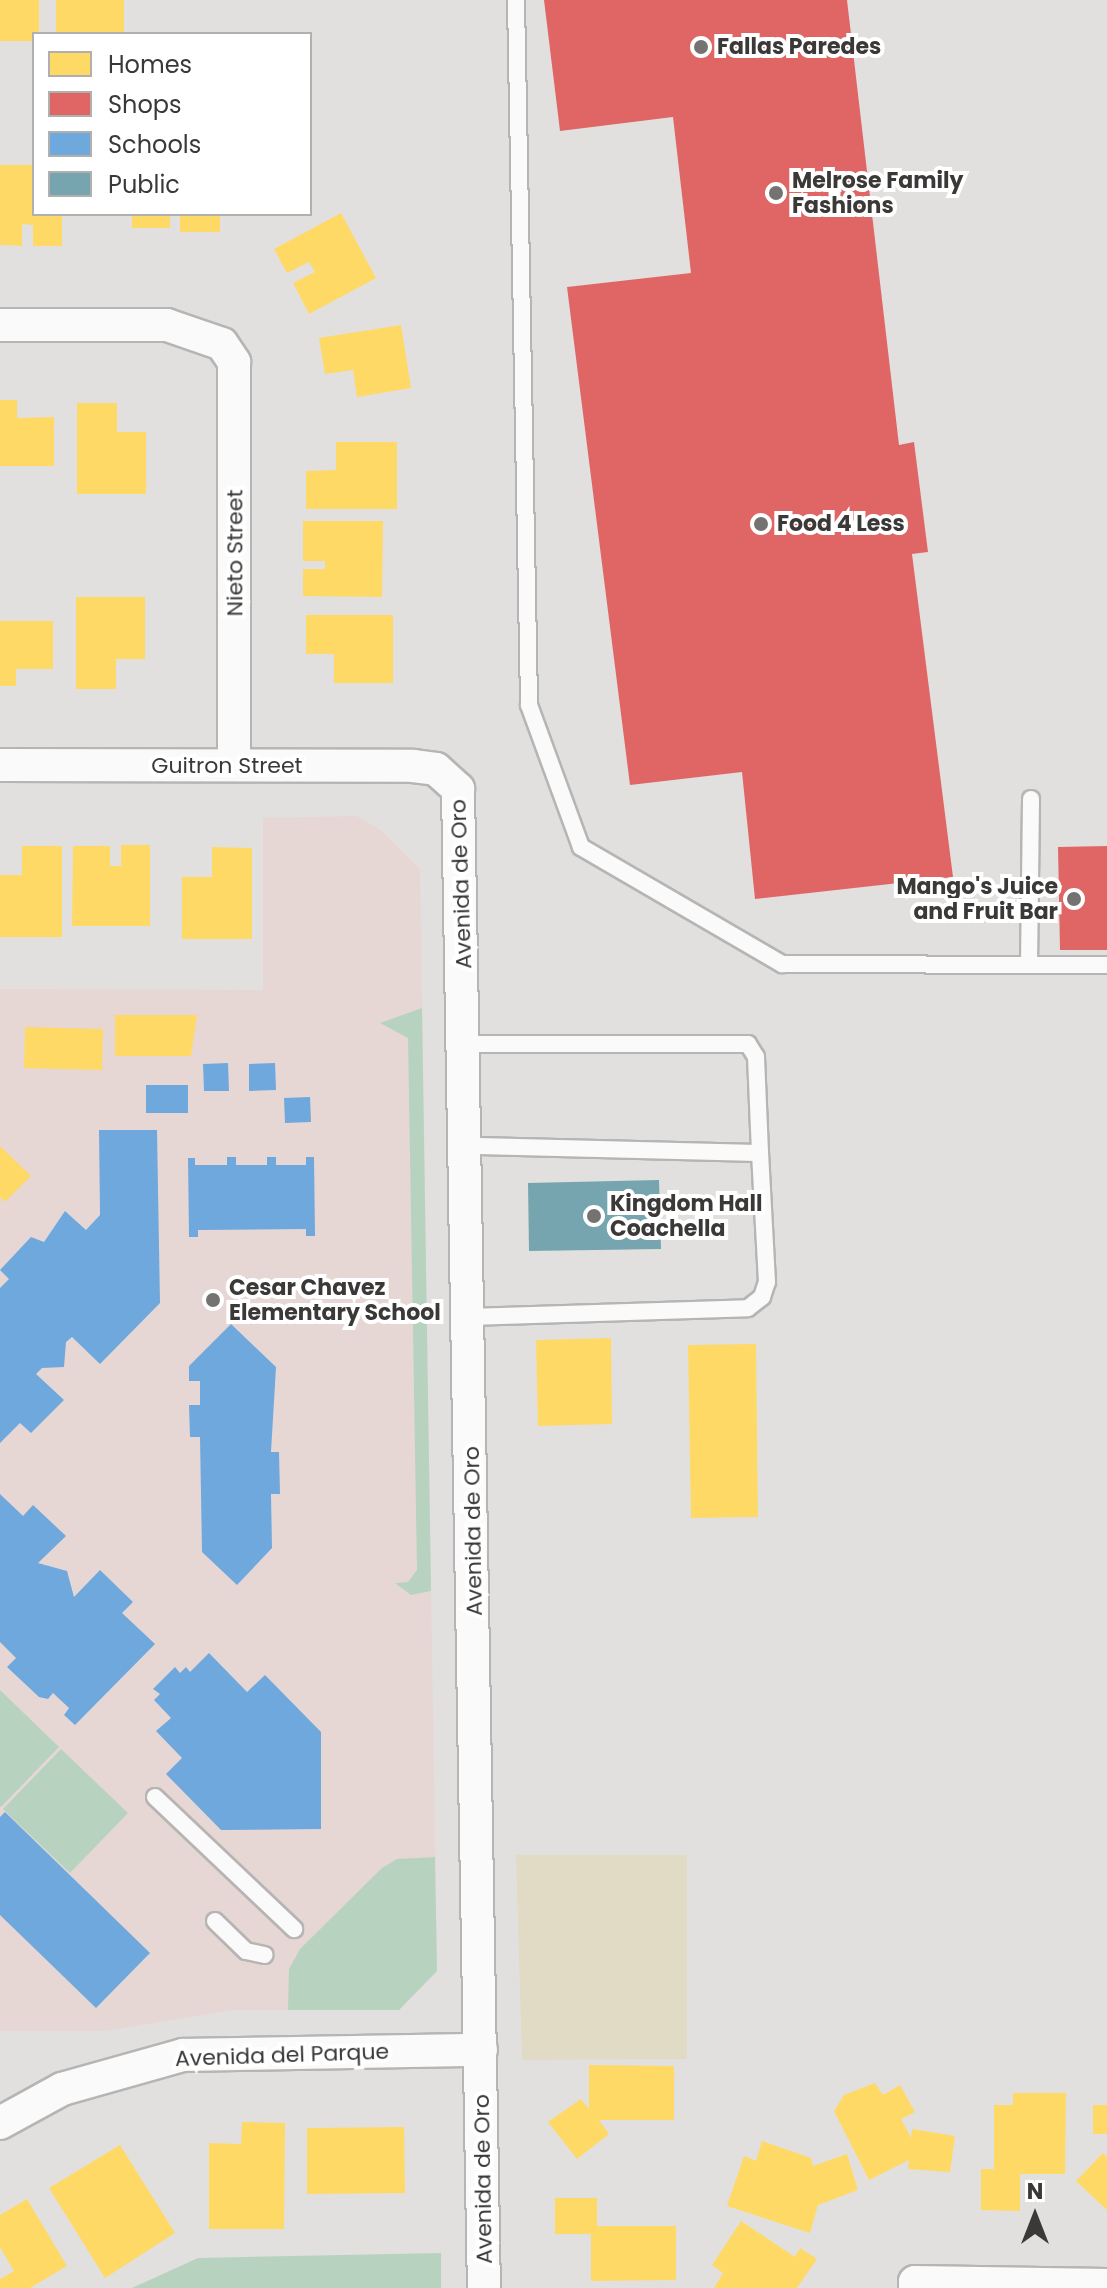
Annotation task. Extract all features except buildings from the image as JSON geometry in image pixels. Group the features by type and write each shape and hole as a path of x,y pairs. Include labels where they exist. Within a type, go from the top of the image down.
{"street":[{"name":"Nieto Street","path":"0,325 167,325 222,344 234,362 234,765"},
{"name":"Guitron Street","path":"0,765 413,766 451,777"},
{"name":"Avenida de Oro","path":"451,777 461,811 484,2288"},
{"name":"Avenida del Parque","path":"0,2123 62,2089 183,2055 481,2050"},
{"path":"915,2285 1107,2285"}],"lane":[{"path":"516,0 529,705 581,847 782,964 1107,965"},
{"path":"1029,965 1031,799"},
{"path":"464,1044 748,1044 756,1057 767,1282 762,1297 748,1308 469,1317"},
{"path":"466,1146 760,1153"},
{"path":"155,1797 294,1929"},
{"path":"215,1921 246,1951 265,1955"}],"shaded area":[{"name":"Cesar Chavez Elementary School","path":"357,816 381,830 420,869 437,1971 399,2010 234,2010 103,2031 0,2031 0,989 263,990 263,818"}],"green space":[{"path":"422,1008 431,1591 411,1595 395,1583 408,1582 417,1570 408,1038 380,1023"},
{"path":"0,1690 59,1747 1,1807 0,1806"},
{"path":"61,1749 128,1813 70,1873 3,1809"},
{"path":"435,1857 437,1971 399,2010 288,2010 289,1969 300,1949 382,1868 397,1859"},
{"path":"441,2253 441,2288 132,2288 198,2258"}],"sand":[{"path":"516,1855 687,1855 687,2059 522,2060"}],"place":[{"name":"Fallas Paredes","path":"701,47"},
{"name":"Melrose Family Fashions","path":"776,193"},
{"name":"Food 4 Less","path":"761,524"},
{"name":"Mango's Juice and Fruit Bar","path":"1074,899"},
{"name":"Kingdom Hall Coachella","path":"594,1216"},
{"name":"Cesar Chavez Elementary School","path":"213,1300"}]}
